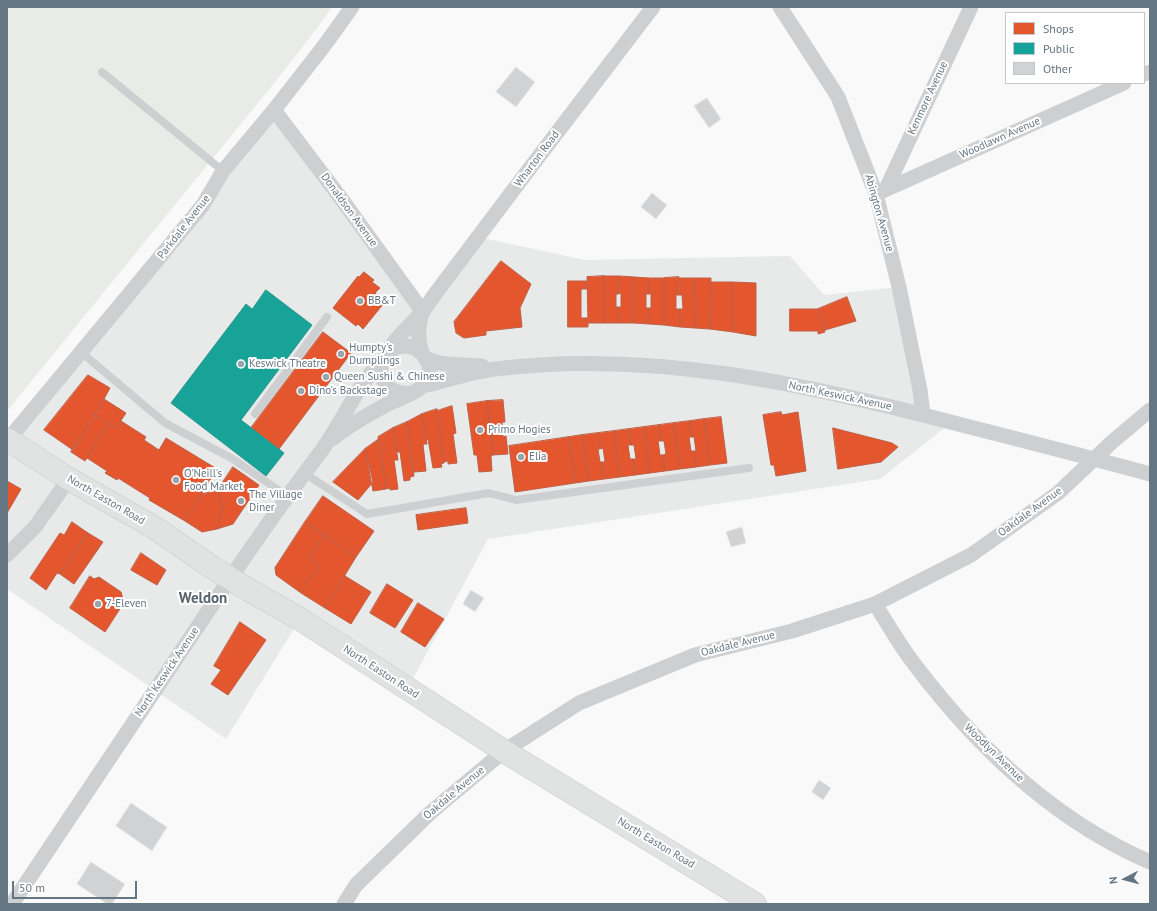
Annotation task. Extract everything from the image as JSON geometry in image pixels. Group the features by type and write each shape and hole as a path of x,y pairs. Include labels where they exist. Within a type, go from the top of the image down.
{"main road":[{"name":"North Easton Road","path":"8,440 69,479 155,528 230,578 300,619 504,751 755,904"}],"street":[{"name":"Parkdale Avenue","path":"8,440 203,206 223,171 274,110 324,46 352,7"},
{"name":"Wharton Road","path":"384,358 399,337 423,312 490,221 653,7"},
{"name":"Abington Avenue","path":"780,7 838,97 881,191 920,390 923,414"},
{"name":"Kenmore Avenue","path":"881,191 971,7"},
{"name":"Woodlawn Avenue","path":"881,191 1122,84"},
{"name":"Donaldson Avenue","path":"274,110 340,197 423,312"},
{"name":"Wharton Road","path":"416,390 427,379 429,372 428,364 418,333 423,312"},
{"name":"North Keswick Avenue","path":"12,904 230,578 287,496 327,444 346,410 367,378 384,358 395,348 404,346 415,348 439,363 458,366 523,366"},
{"path":"384,358 381,374 385,384 392,391 399,393 416,390"},
{"name":"North Keswick Avenue","path":"327,444 360,418 416,390 493,369 554,364 622,364 738,375 828,392 923,414 1150,474"},
{"name":"Oakdale Avenue","path":"344,904 356,886 430,813 504,751 580,703 695,655 792,631 875,604 971,555 1058,493 1093,459 1150,410"},
{"path":"7,555 35,527 69,479"},
{"name":"Woodlyn Avenue","path":"875,604 914,664 952,711 1011,771 1060,812 1123,851 1150,862"}],"lane":[{"path":"102,72 223,171"},
{"path":"255,414 327,317"},
{"path":"81,352 165,423 232,459 287,496"},
{"path":"304,473 367,514 489,493 516,500 749,468"}],"shaded area":[{"path":"7,7 332,7 275,82 7,411"},
{"path":"274,110 422,311 478,237 585,260 790,256 824,295 899,287 923,414 952,422 880,479 488,539 407,690 300,619 226,739 7,589 7,439"}],"building: Shops":[{"path":"501,261 531,284 520,308 522,327 486,331 486,335 464,338 456,333 454,322"},
{"name":"BB&T","path":"364,272 374,280 372,282 380,288 375,293 384,303 363,329 358,324 356,326 333,308 358,276 359,277"},
{"path":"604,276 619,276 618,294 616,294 616,307 618,307 619,323 604,323"},
{"path":"604,276 604,323 588,323 587,277"},
{"path":"619,276 634,277 634,323 619,323 618,307 621,307 621,293 618,294"},
{"path":"634,277 649,278 649,294 646,294 646,308 649,308 649,324 634,323"},
{"path":"679,277 679,295 676,295 676,309 679,309 680,327 664,325 664,278"},
{"path":"649,278 664,278 664,325 649,324 651,294 649,294"},
{"path":"680,278 694,278 695,328 680,327 679,309 683,309 682,295 679,295"},
{"path":"694,278 711,278 710,329 695,328"},
{"path":"568,281 587,281 587,289 581,289 581,318 588,318 588,327 568,327"},
{"path":"711,282 732,282 733,332 710,329"},
{"path":"732,282 756,283 756,336 733,332"},
{"path":"847,297 856,321 825,330 818,309"},
{"path":"790,309 818,309 825,332 818,334 818,331 790,331"},
{"name":"Dino's Backstage","path":"323,332 351,353 279,449 251,428"},
{"path":"88,375 110,388 73,450 44,430"},
{"path":"104,399 126,413 116,428 95,415"},
{"path":"503,400 505,422 502,422 503,437 506,436 508,454 493,455 487,401"},
{"name":"Primo Hogies","path":"487,401 493,455 491,456 492,471 479,472 477,455 474,455 467,404"},
{"path":"452,406 456,433 453,434 457,463 448,464 448,461 444,462 437,411"},
{"path":"437,409 444,463 441,464 442,467 433,468 428,439 426,440 422,414"},
{"path":"781,412 782,415 798,412 806,471 776,476 774,465 771,465 763,415"},
{"path":"422,414 427,444 423,444 426,471 414,472 407,422"},
{"path":"95,415 108,423 85,461 71,452"},
{"path":"721,417 727,463 710,465 704,419"},
{"path":"704,419 710,465 696,467 694,451 696,451 690,421"},
{"path":"121,421 146,437 144,440 159,450 166,438 217,469 185,521 149,500 150,498 118,478 117,480 105,473 107,471 87,458 108,423 116,428"},
{"path":"690,421 692,437 689,437 691,451 694,451 696,467 680,469 674,423"},
{"path":"407,422 414,476 410,477 410,480 404,481 400,452 397,452 393,428"},
{"path":"674,423 680,469 665,471 663,455 666,454 664,441 661,441 659,425"},
{"path":"659,425 661,441 658,441 660,455 663,455 665,471 650,473 644,427"},
{"path":"644,427 650,473 635,475 633,459 636,459 634,445 631,445 629,429"},
{"path":"393,428 398,460 394,460 398,489 390,490 390,488 386,489 378,437"},
{"path":"833,428 892,443 898,447 881,462 838,469"},
{"path":"629,429 631,445 628,445 630,459 633,459 635,475 620,477 614,431"},
{"path":"614,431 620,477 604,479 602,462 605,462 603,448 600,449 598,433"},
{"path":"598,433 600,449 598,449 600,462 602,462 604,479 589,481 582,435"},
{"path":"582,435 589,481 575,483 569,437"},
{"path":"569,437 575,483 515,492 509,446"},
{"path":"379,439 386,489 373,491 365,449"},
{"path":"365,449 373,482 358,500 333,482"},
{"path":"233,467 259,485 233,524 217,529 223,508 217,491"},
{"path":"7,481 21,489 7,513"},
{"path":"217,491 223,508 217,529 202,532 185,521 202,494"},
{"path":"323,496 374,531 356,557 305,522"},
{"path":"466,508 468,523 418,530 416,515"},
{"path":"72,522 88,533 60,574 57,573 46,590 30,578 60,533 64,535"},
{"path":"305,522 324,535 309,558 319,565 301,593 276,575 275,568"},
{"path":"88,533 103,542 74,584 60,574"},
{"path":"324,535 356,557 325,608 301,593 319,565 309,558"},
{"name":"7-Eleven","path":"141,553 166,570 157,585 131,570"},
{"name":"7-Eleven","path":"90,576 94,579 99,577 121,592 125,601 105,632 70,608"},
{"path":"345,576 371,592 351,624 325,608"},
{"path":"387,584 413,600 395,628 370,613"},
{"path":"418,603 444,619 425,647 401,632"},
{"path":"240,622 266,640 228,695 211,684 221,670 214,666"}],"building: Public":[{"name":"Keswick Theatre","path":"266,290 312,325 241,420 284,453 266,476 171,403 246,304 252,309"}],"building: Other":[{"path":"516,67 535,82 516,107 496,92"},
{"path":"707,98 721,119 709,128 694,106"},
{"path":"652,193 667,205 656,219 641,207"},
{"path":"742,527 746,543 731,547 726,532"},
{"path":"471,590 484,598 475,612 463,604"},
{"path":"819,780 831,788 823,800 812,792"},
{"path":"131,803 167,827 152,851 116,826"},
{"path":"91,862 125,884 112,904 107,904 77,884"}],"place":[{"name":"BB&T","path":"360,301"},
{"name":"Humpty's Dumplings","path":"341,354"},
{"name":"Keswick Theatre","path":"241,364"},
{"name":"Queen Sushi & Chinese","path":"326,377"},
{"name":"Dino's Backstage","path":"301,391"},
{"name":"Primo Hogies","path":"480,430"},
{"name":"Elia","path":"521,457"},
{"name":"O'Neill's Food Market","path":"176,480"},
{"name":"The Village Diner","path":"241,501"},
{"name":"7-Eleven","path":"98,604"}],"district":[{"name":"Weldon","path":"203,599"}]}
